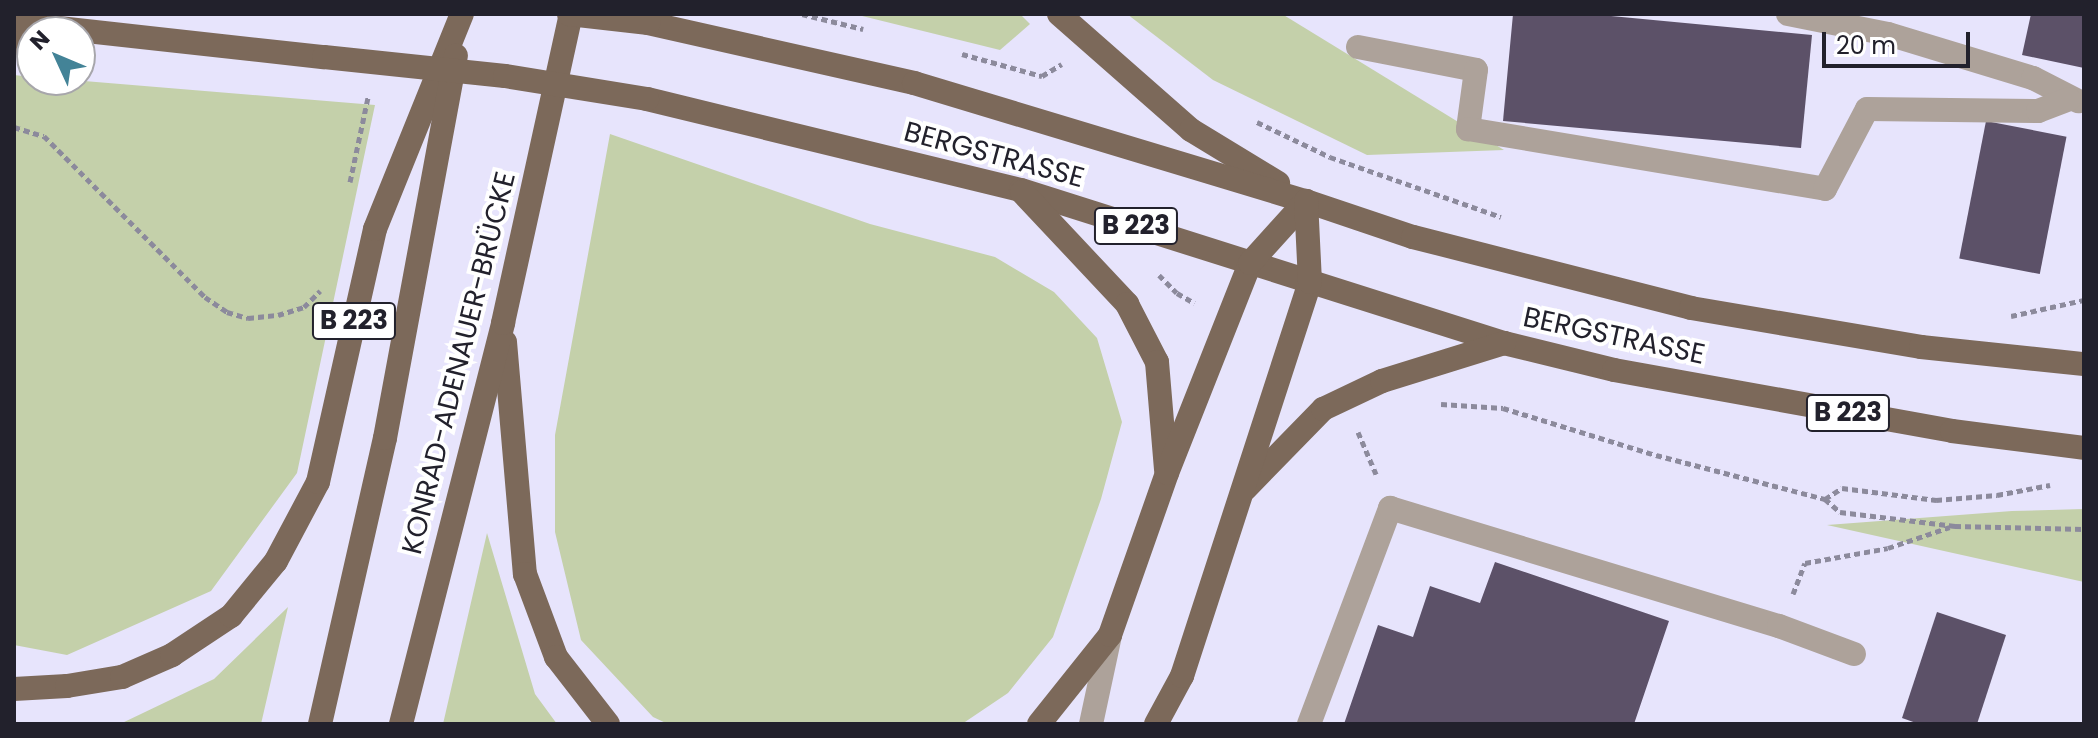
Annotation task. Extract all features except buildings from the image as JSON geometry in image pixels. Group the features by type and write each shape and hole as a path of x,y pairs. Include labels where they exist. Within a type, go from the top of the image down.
{"main road":[{"name":"B 223","path":"14,689 67,686 122,677 172,655 231,616 276,561 318,482 375,229 463,14"},
{"name":"KONRAD-ADENAUER-BRÜCKE","path":"320,724 385,438 463,14"},
{"name":"KONRAD-ADENAUER-BRÜCKE","path":"401,724 503,323 570,14"},
{"name":"BERGSTRASSE","path":"570,14 648,23 914,83 1306,201 1413,237 1691,308 1921,347 2084,364"},
{"path":"1059,14 1087,42 1191,130 1306,201"},
{"name":"BERGSTRASSE","path":"96,33 505,76 647,99 1021,190 1504,343 1614,370 1952,431 2084,448"},
{"path":"1021,190 1127,304 1157,362 1167,473"},
{"path":"1039,724 1110,635 1167,473 1250,263 1306,201"},
{"path":"1156,724 1182,676 1310,282 1306,201"},
{"path":"503,323 525,574 556,657 608,724"},
{"path":"1238,496 1323,409 1382,381 1504,343"}],"street":[{"path":"1788,14 1903,38 2033,78 2077,101"},
{"path":"1358,47 1476,70 1468,129 1825,189 1867,109 2038,111 2077,101"},
{"path":"1309,724 1390,508 1779,626 1854,654"},
{"path":"1091,724 1110,635"}],"path":[{"path":"802,14 866,30"},
{"path":"957,53 1042,76 1063,64 1087,42"},
{"path":"350,184 369,91"},
{"path":"1246,117 1330,157 1516,222"},
{"path":"14,127 44,136 205,297 227,312 248,318 278,315 304,307 322,289"},
{"path":"2007,317 2084,300"},
{"path":"1382,381 1427,403 1503,408 1656,455 1825,499 1840,512 1955,526 2084,529"},
{"path":"1354,424 1390,508"},
{"path":"1825,499 1842,488 1936,500 2059,485"},
{"path":"1779,626 1805,563 1888,548 1955,526"}],"green space":[{"path":"854,14 1020,14 1030,24 1000,50"},
{"path":"1127,14 1282,14 1504,150 1367,155 1213,80"},
{"path":"14,75 16,96 96,96 96,82 375,105 297,473 211,591 67,655 14,645"},
{"path":"610,134 870,224 995,257 1054,292 1097,338 1122,422 1101,499 1053,637 1008,693 962,724 668,724 653,717 581,640 555,532 555,435"},
{"path":"2084,509 2084,582 1827,525 2012,511"},
{"path":"487,533 535,694 557,724 443,724"},
{"path":"288,607 261,724 120,724 214,679"}]}
